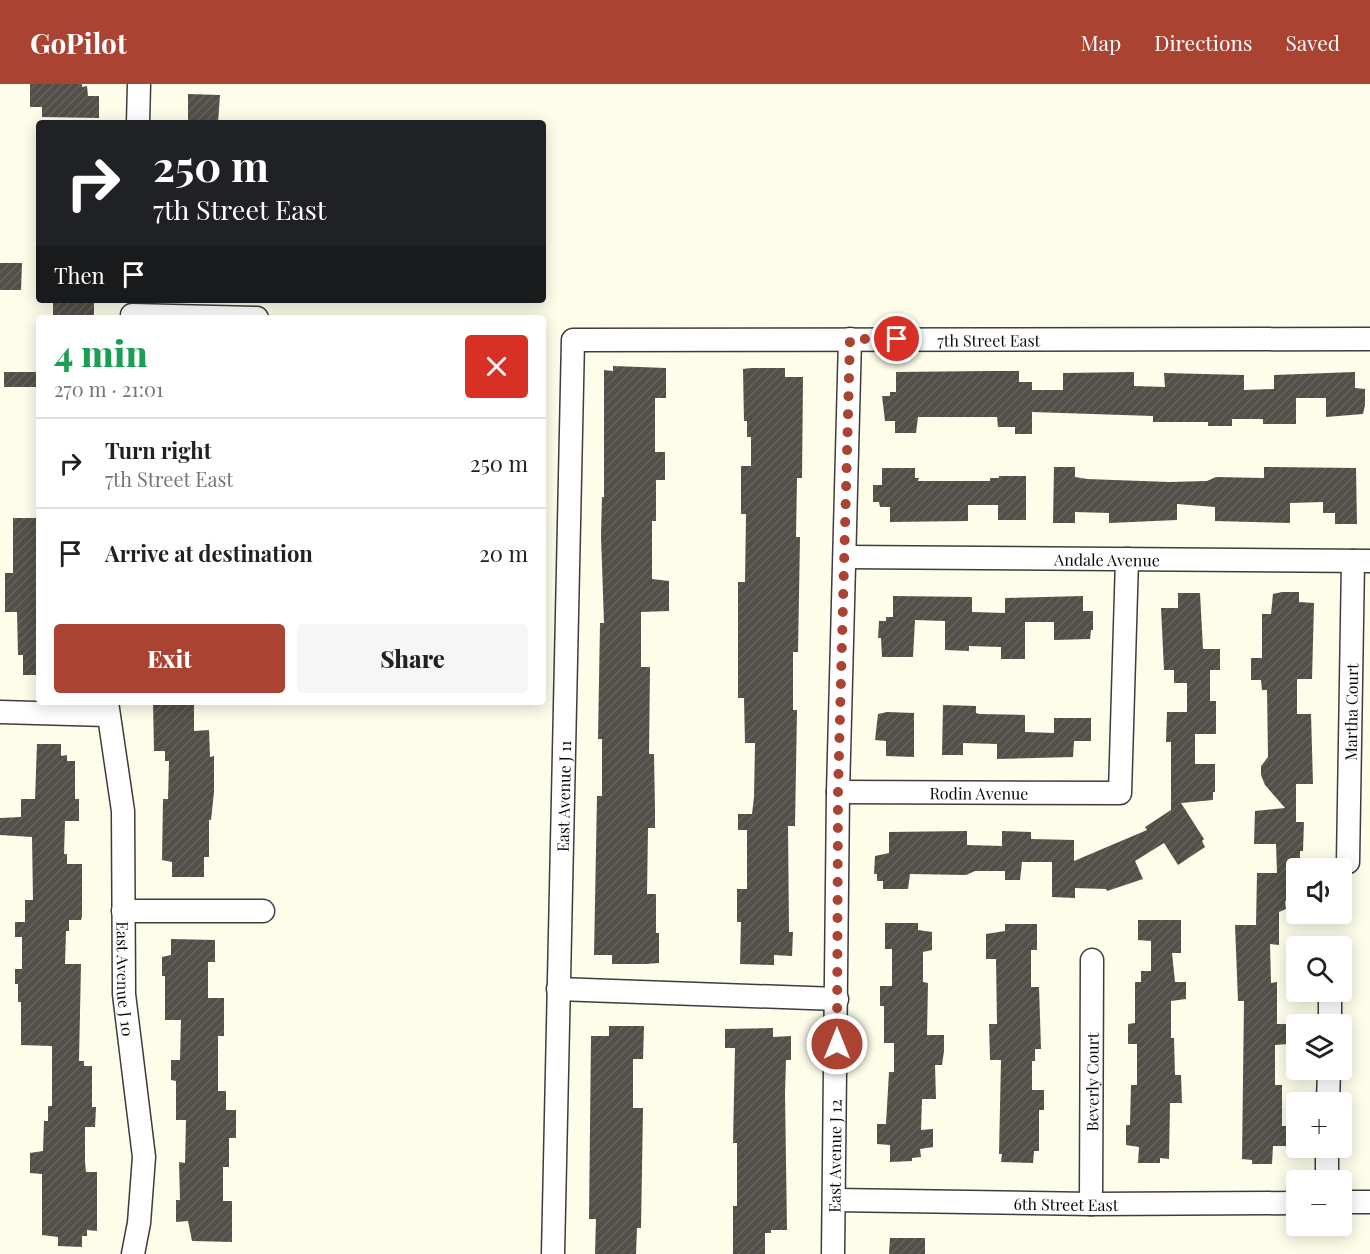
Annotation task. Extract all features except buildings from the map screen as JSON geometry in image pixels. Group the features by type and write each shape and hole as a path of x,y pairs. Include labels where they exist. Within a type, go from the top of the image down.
{"street":[{"path":"138,120 139,84"},
{"path":"133,311 204,315"},
{"name":"East Avenue J 12","path":"833,1254 838,792 850,339"},
{"name":"7th Street East","path":"573,340 1370,339"},
{"name":"East Avenue J 11","path":"553,1254 573,340"},
{"name":"Andale Avenue","path":"845,557 1362,561"},
{"name":"Rodin Avenue","path":"838,792 1120,793 1127,559"},
{"name":"Martha Court","path":"1348,858 1362,561"},
{"path":"0,712 107,709"},
{"name":"East Avenue J 10","path":"107,709 123,812 124,994 144,1157 139,1223 133,1254"},
{"path":"123,910 262,911"},
{"name":"Beverly Court","path":"1091,1204 1092,960"},
{"path":"558,989 837,999"},
{"name":"6th Street East","path":"835,1200 1091,1204 1286,1203"},
{"path":"1352,1202 1370,1202"}],"route":[{"path":"837,1044 838,792 850,339 897,339"}]}
